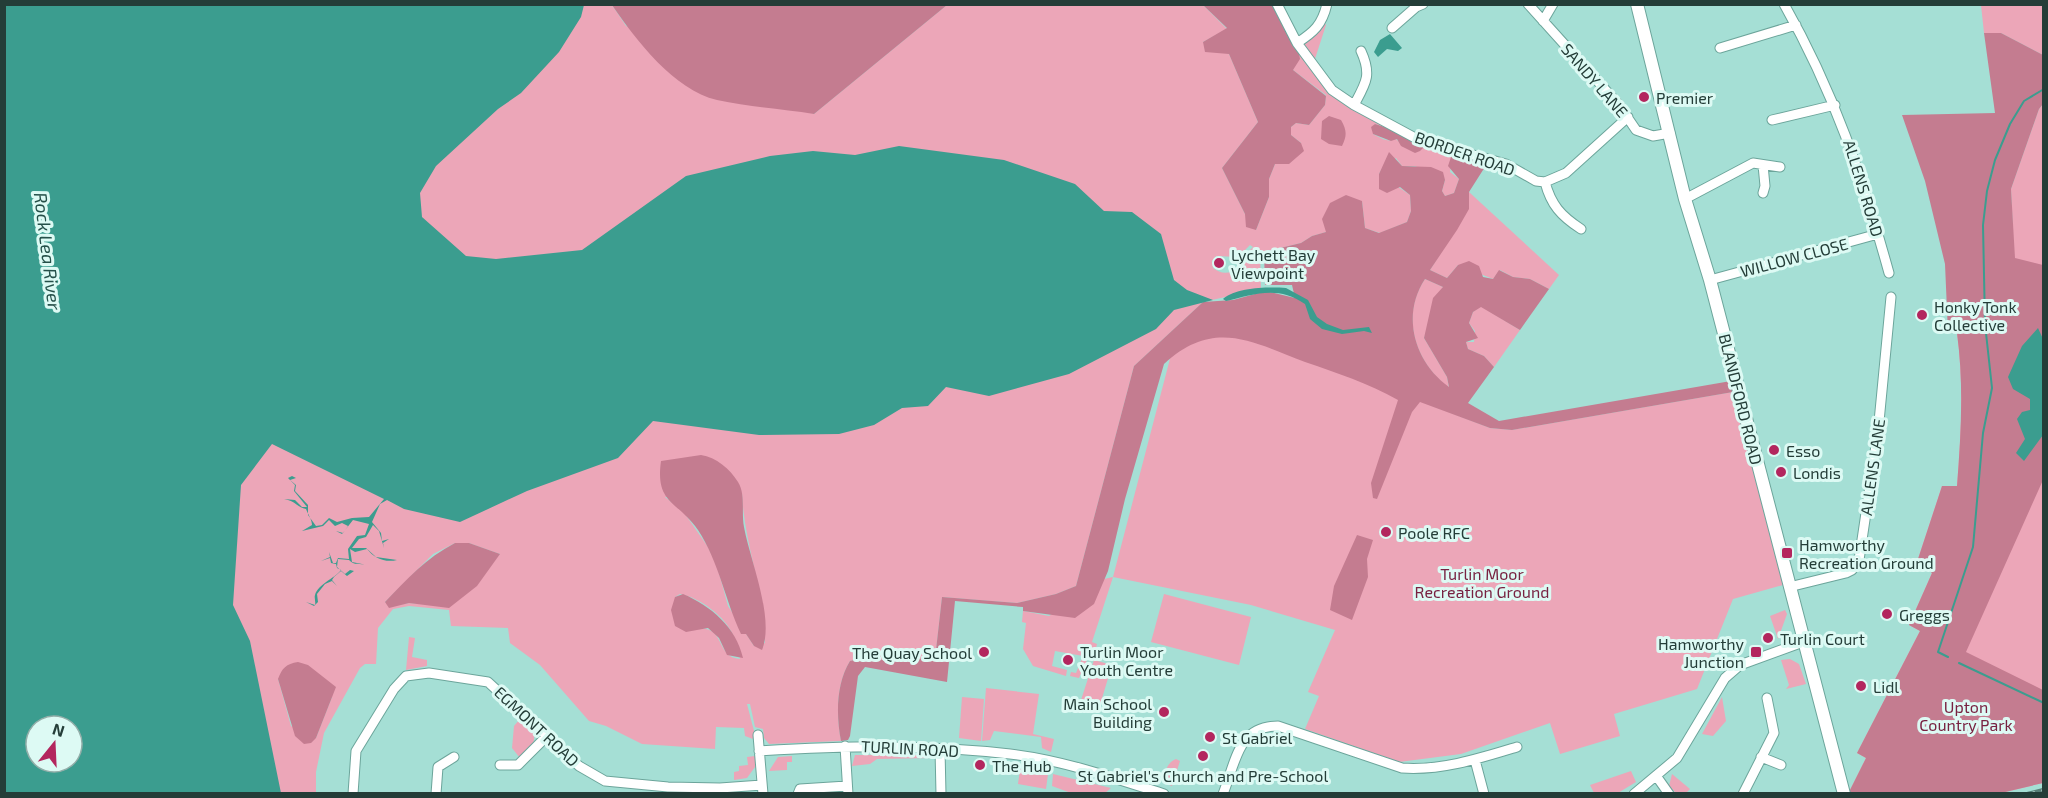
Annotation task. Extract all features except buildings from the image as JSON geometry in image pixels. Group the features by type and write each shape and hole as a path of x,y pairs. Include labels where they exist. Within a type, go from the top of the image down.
{"main road":[{"name":"BLANDFORD ROAD","path":"1637,4 1685,199 1710,280 1844,794"}],"street":[{"name":"BORDER ROAD","path":"1277,4 1297,43 1332,90 1354,105 1419,140 1506,164 1527,177 1545,182"},
{"path":"1297,43 1314,32 1323,20 1327,4"},
{"name":"SANDY LANE","path":"1528,4 1628,117 1636,130 1645,135 1670,133"},
{"path":"1543,21 1553,4"},
{"name":"ALLENS ROAD","path":"1784,4 1835,105 1846,132 1889,273"},
{"path":"1392,28 1419,5"},
{"path":"1720,48 1796,25"},
{"path":"1354,105 1368,68 1361,51"},
{"path":"1772,120 1835,105"},
{"path":"1581,230 1553,206 1545,182 1566,173 1628,117"},
{"path":"1685,199 1752,163 1780,167"},
{"path":"1762,193 1763,165"},
{"name":"WILLOW CLOSE","path":"1710,280 1878,234"},
{"name":"ALLENS LANE","path":"1789,587 1846,573 1859,560 1892,324 1891,297"},
{"path":"1634,794 1677,758 1690,741 1725,678 1734,669 1803,642"},
{"name":"EGMONT ROAD","path":"353,794 356,750 397,683 409,676 429,673 482,679 492,684 579,766 600,779 668,790 763,789"},
{"path":"1743,794 1774,733 1767,698"},
{"path":"1222,794 1246,736 1264,726 1278,726 1402,768 1420,769 1475,760 1518,747"},
{"path":"758,735 763,789"},
{"path":"500,765 518,765 547,736"},
{"path":"794,781 799,791 847,790 844,746"},
{"name":"TURLIN ROAD","path":"759,751 844,746 940,749 1036,759 1164,794"},
{"path":"940,749 941,794"},
{"path":"436,794 438,766 454,757"},
{"path":"1761,757 1781,765"},
{"path":"1475,760 1484,794"},
{"path":"1657,777 1669,794"}],"green space":[{"path":"5,5 612,5 626,26 814,114 947,5 1203,5 1227,29 1203,42 1229,54 1258,122 1222,168 1245,214 1256,230 1269,197 1269,179 1275,164 1301,143 1291,135 1291,127 1296,123 1309,125 1325,105 1326,95 1293,70 1297,43 1323,20 1326,25 1313,65 1354,105 1453,151 1450,172 1459,179 1454,193 1445,196 1442,191 1445,180 1415,166 1402,166 1396,158 1385,163 1379,174 1410,195 1411,211 1407,222 1380,233 1365,228 1362,201 1326,232 1312,236 1301,243 1264,252 1260,250 1261,289 1203,302 1134,366 1076,586 1056,594 1017,603 942,597 936,650 914,661 862,659 850,661 845,670 838,700 841,741 769,744 764,738 763,729 755,727 750,704 747,704 754,731 753,739 745,736 744,728 716,727 715,749 642,744 606,726 589,721 540,665 510,643 508,628 451,626 449,610 409,606 393,609 378,628 376,664 365,664 360,668 324,733 316,772 316,793 5,794","holes":["1375,124 1386,128 1418,142 1406,148 1396,139 1381,138 1373,134","1250,245 1253,247 1240,260 1239,267 1232,271 1223,273 1213,268 1212,261 1216,256 1238,257","742,493 746,531 762,605 765,643 754,646 728,606 717,566 708,547 683,511 665,497","455,543 469,543 500,554 449,606 409,603 392,606 385,602 433,554","680,594 695,599 718,615 733,635 740,659 726,653 712,631 695,629 675,597","278,679 332,697 316,738 291,726"]},
{"path":"612,5 947,5 814,114 717,100 686,86 671,75 644,48"},
{"path":"1203,5 1277,5 1297,43 1300,59 1293,70 1326,96 1325,105 1309,125 1296,123 1291,127 1291,135 1301,143 1304,151 1289,164 1275,164 1269,179 1269,197 1256,230 1246,227 1245,214 1222,168 1258,122 1229,54 1205,52 1203,42 1227,28"},
{"path":"1981,5 2043,5 2043,55 2001,33 1984,33"},
{"name":"Upton Country Park","path":"1984,33 2001,33 2043,55 2043,104 2039,109 2011,189 2015,258 2043,265 2043,480 1966,652 2043,690 2043,783 2001,793 1848,794 1866,758 1857,753 1920,631 1909,625 1932,573 1918,559 1942,486 1957,486 1961,391 1957,333 1948,333 1945,264 1925,181 1902,115 1995,113"},
{"name":"Upton Country Park","path":"2043,104 2043,783 2001,793 1848,794 1866,758 1857,753 1920,631 1909,625 1932,573 1918,559 1942,486 1957,486 1961,428 1961,372 1957,333 1948,333 2013,232 2011,189 2039,109"},
{"path":"1329,116 1341,120 1343,124 1346,133 1342,146 1329,144 1321,139 1322,121"},
{"path":"1375,124 1388,128 1424,147 1415,153 1401,146 1397,139 1391,141 1373,134 1371,127"},
{"path":"1453,151 1490,159 1469,192 1469,209 1430,270 1447,278 1458,265 1469,261 1479,266 1483,277 1493,279 1499,270 1513,277 1530,279 1549,289 1520,330 1481,307 1473,312 1469,323 1478,338 1466,342 1468,349 1484,356 1494,367 1468,403 1499,421 1731,381 1733,392 1512,430 1490,428 1420,402 1412,412 1377,499 1373,498 1371,483 1398,400 1375,388 1268,347 1233,338 1200,341 1182,350 1164,364 1125,499 1108,571 1094,604 1075,618 1023,611 1023,607 955,601 947,682 865,667 858,676 850,736 848,740 841,741 838,700 845,670 850,661 873,659 914,661 936,650 942,597 1017,603 1056,594 1076,586 1134,366 1203,302 1233,300 1266,291 1295,298 1292,285 1265,285 1264,252 1301,243 1312,236 1326,232 1322,219 1330,203 1346,195 1362,201 1365,228 1379,233 1407,222 1411,211 1410,195 1400,187 1387,193 1379,189 1379,174 1389,152 1402,166 1431,167 1443,172 1445,180 1442,191 1445,196 1454,193 1459,179 1448,166","holes":["1425,279 1443,287 1433,298 1424,338 1447,377 1449,387 1427,365 1415,337 1413,322 1418,293"]},
{"path":"1469,192 1559,275 1549,289 1530,279 1513,277 1500,270 1493,279 1458,265 1447,278 1430,270 1468,209"},
{"path":"1425,279 1443,287 1424,338 1447,377 1449,388 1427,365 1415,338 1413,308 1417,293"},
{"path":"1481,306 1520,330 1494,367 1484,356 1468,349 1466,342 1474,342 1475,331 1469,323 1473,312"},
{"name":"Turlin Moor Recreation Ground","path":"1225,325 1490,428 1512,430 1733,392 1783,585 1733,599 1697,689 1614,714 1620,736 1560,754 1550,723 1461,754 1399,762 1305,729 1319,696 1308,692 1335,630 1251,605 1113,577 1172,351"},
{"path":"701,455 712,458 727,468 740,487 743,498 744,527 764,606 766,622 762,650 754,646 746,634 741,634 705,542 690,520 669,500 661,486 661,461"},
{"path":"1357,535 1373,540 1367,559 1368,577 1352,620 1330,610 1334,586"},
{"path":"455,543 469,543 500,554 477,586 449,608 409,603 389,608 385,602 409,577 435,555"},
{"path":"1113,577 1092,642 1097,644 1094,656 1088,658 1079,678 1070,676 1071,672 1076,673 1083,656 1055,651 1052,666 1067,670 1066,676 1033,666 1023,649 1026,623 1022,622 1023,611 1049,616 1104,579"},
{"path":"683,594 703,605 721,619 735,637 743,658 727,655 719,638 708,628 686,632 675,626 671,610 675,597"},
{"path":"1164,594 1251,617 1239,665 1151,642"},
{"path":"1785,610 1787,614 1778,639 1770,616"},
{"path":"409,637 415,638 412,657 427,660 427,666 406,670"},
{"path":"1790,659 1799,664 1806,684 1786,689 1789,685 1781,660"},
{"path":"1094,660 1112,665 1100,705 1081,700"},
{"path":"298,662 308,665 336,687 316,738 311,743 304,744 295,736 278,679 285,667"},
{"path":"986,688 1039,694 1033,734 1054,739 1051,752 1042,748 1041,737 994,731 990,740 982,741"},
{"path":"962,697 984,699 981,741 959,738"},
{"path":"1722,697 1726,721 1713,736 1702,734"},
{"path":"520,719 535,732 533,746 520,758 512,748 514,726"},
{"path":"855,755 932,755 933,758 877,759 870,764 852,766"},
{"path":"755,756 755,767 747,778 734,780 734,772 739,771 739,766 748,765 747,757"},
{"path":"792,756 792,762 787,762 787,770 769,771 778,757"},
{"path":"1176,759 1180,761 1172,786 1164,783 1168,766"},
{"path":"1020,769 1048,774 1046,789 1018,784"},
{"path":"1631,771 1636,782 1618,793 1594,793 1590,785"},
{"path":"1053,774 1111,788 1105,793 1071,793 1052,786"},
{"path":"1672,774 1690,789 1686,793 1676,793 1669,786"}],"water":[{"name":"Rock Lea River","path":"5,4 584,5 581,17 559,52 521,93 498,109 436,166 420,193 422,217 466,256 496,259 582,250 686,176 770,156 813,151 855,155 899,146 1004,160 1075,184 1104,211 1132,212 1161,234 1174,280 1187,290 1213,300 1174,310 1156,329 1069,374 989,396 946,387 928,406 902,408 874,425 839,434 759,435 653,421 618,458 527,491 460,522 404,509 387,500 380,504 372,522 381,533 382,541 389,539 383,543 384,548 379,531 373,525 366,537 359,539 352,548 366,548 376,557 367,549 355,552 350,549 352,562 364,564 355,564 351,562 349,560 338,559 337,567 340,569 337,568 336,564 331,563 330,558 321,561 330,557 329,552 333,563 336,563 338,558 349,559 348,549 357,536 365,535 369,524 353,520 345,530 348,526 342,523 335,526 329,520 323,526 302,531 312,525 310,518 316,526 322,525 329,518 337,522 369,517 384,499 272,444 241,485 233,605 250,641 281,793 5,793"},
{"path":"1390,34 1402,48 1398,51 1387,49 1378,57 1374,52 1380,40"},
{"path":"1286,288 1308,300 1317,317 1327,324 1343,330 1369,327 1372,333 1364,331 1342,334 1322,329 1310,319 1305,304 1285,295 1266,293 1226,301 1223,299 1244,290"},
{"path":"2038,328 2043,339 2043,435 2024,461 2016,453 2025,439 2017,419 2022,412 2030,410 2030,399 2013,389 2008,377 2022,346"},
{"path":"290,480 296,485 295,491 308,505 308,513 306,509 284,499 295,500 302,507 307,507 294,491 295,485"},
{"path":"376,557 397,560 388,561"},
{"path":"341,570 345,574 350,570 354,571 347,576 341,571 334,577 332,580 337,586 332,581 325,584 317,594 318,602 315,605 317,591 323,585"}],"waterway":[{"path":"1985,324 1983,225 1987,191 1995,160 2010,124 2024,101 2044,89"},
{"path":"1948,657 1938,652 1973,547 1983,433 1992,388 1986,333"},
{"path":"1959,663 2044,703"}],"railway":[{"path":"2028,794 2044,790"}],"place":[{"name":"Premier","path":"1644,97"},
{"name":"Lychett Bay Viewpoint","path":"1219,263"},
{"name":"Honky Tonk Collective","path":"1922,315"},
{"name":"Esso","path":"1774,450"},
{"name":"Londis","path":"1781,472"},
{"name":"Poole RFC","path":"1386,532"},
{"name":"Hamworthy Recreation Ground","path":"1787,553"},
{"name":"Greggs","path":"1887,614"},
{"name":"Turlin Court","path":"1768,638"},
{"name":"The Quay School","path":"984,652"},
{"name":"Hamworthy Junction","path":"1756,652"},
{"name":"Turlin Moor Youth Centre","path":"1068,660"},
{"name":"Lidl","path":"1861,686"},
{"name":"Main School Building","path":"1164,712"},
{"name":"St Gabriel","path":"1210,737"},
{"name":"St Gabriel's Church and Pre-School","path":"1203,756"},
{"name":"The Hub","path":"980,765"}]}
